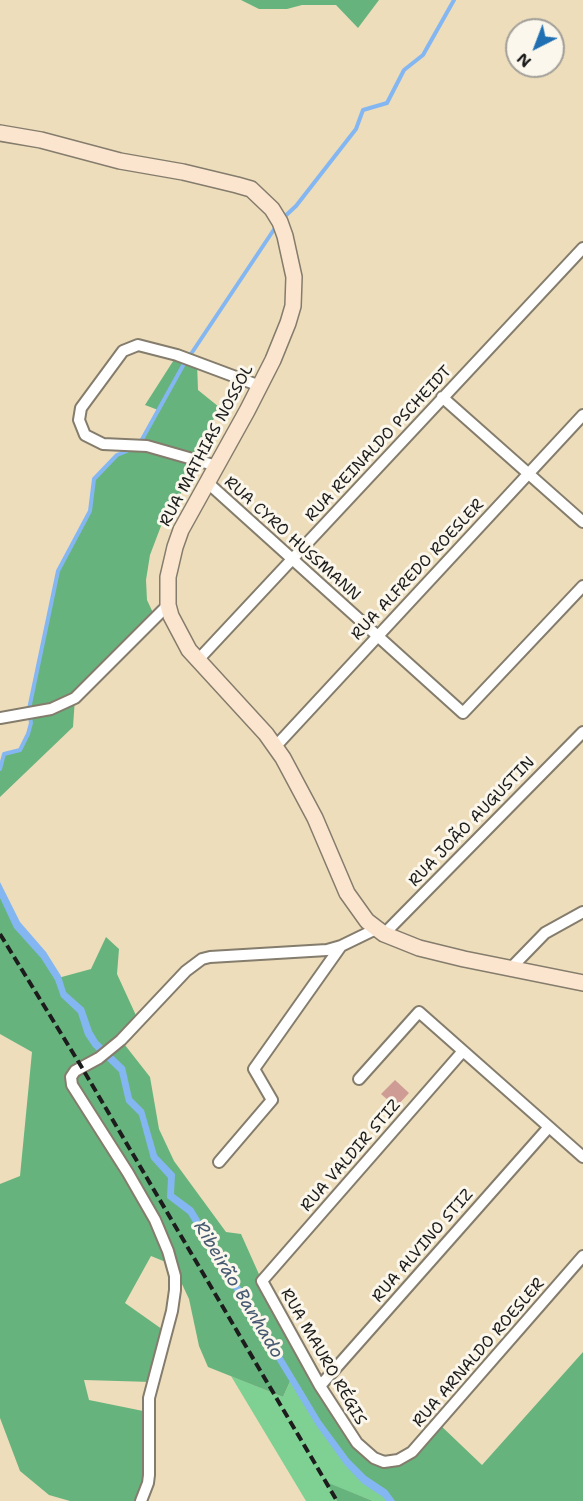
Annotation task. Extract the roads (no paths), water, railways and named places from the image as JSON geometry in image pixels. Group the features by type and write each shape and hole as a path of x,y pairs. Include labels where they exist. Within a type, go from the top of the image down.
{"street":[{"name":"RUA MATHIAS NOSSOL","path":"0,133 40,140 120,161 218,180 250,189 272,209 280,222 294,277 292,306 288,323 273,360 218,466 181,530 168,577 168,604 176,629 197,661 275,747 291,771 311,810 346,893 357,910 380,932 419,948 583,983"},
{"name":"RUA REINALDO PSCHEIDT","path":"197,661 583,248"},
{"path":"218,466 147,446 103,444 85,435 79,420 81,408 123,351 138,345 177,355 260,386"},
{"path":"442,397 583,522"},
{"name":"RUA ALFREDO ROESLER","path":"275,747 583,415"},
{"name":"RUA CYRO HUSSMANN","path":"208,483 463,713 583,586"},
{"path":"0,718 51,709 75,698 168,604"},
{"name":"RUA JOÃO AUGUSTIN","path":"341,946 380,932 583,732"},
{"path":"510,969 545,933 583,912"},
{"path":"141,1501 149,1475 149,1398 172,1311 176,1290 175,1276 168,1251 155,1220 72,1085 71,1077 75,1071 99,1058 113,1047 186,971 202,959 312,952 341,946"},
{"path":"219,1162 272,1100 254,1069 341,946"},
{"path":"358,1079 419,1012 583,1157"},
{"name":"RUA VALDIR STIZ","path":"262,1281 463,1051"},
{"name":"RUA ALVINO STIZ","path":"320,1386 549,1126"},
{"name":"RUA ARNALDO ROESLER","path":"392,1461 405,1457 420,1444 583,1256"},
{"name":"RUA MAURO RÉGIS","path":"262,1281 320,1386 357,1443 374,1458 384,1462 392,1461"}],"water":[{"name":"Ribeirão Banhado","path":"0,882 20,922 46,952 61,976 66,992 84,1008 98,1041 125,1067 132,1098 144,1110 157,1155 175,1174 174,1194 193,1208 321,1421 349,1459 366,1476 387,1490 395,1501 386,1501 362,1483 345,1465 316,1425 188,1214 167,1198 168,1178 151,1159 139,1115 126,1102 119,1072 93,1047 85,1035 78,1013 61,997 55,980 41,958 14,928 0,898"}],"waterway":[{"path":"282,219 296,206 356,129 363,110 387,103 404,70 423,55 454,0"},
{"path":"191,354 277,225"},
{"path":"140,443 185,362"},
{"path":"0,769 4,754 20,750 28,734 31,723 29,709 58,571 90,511 94,479 117,455 132,449"}],"railway":[{"path":"0,934 81,1066 337,1501"}]}
